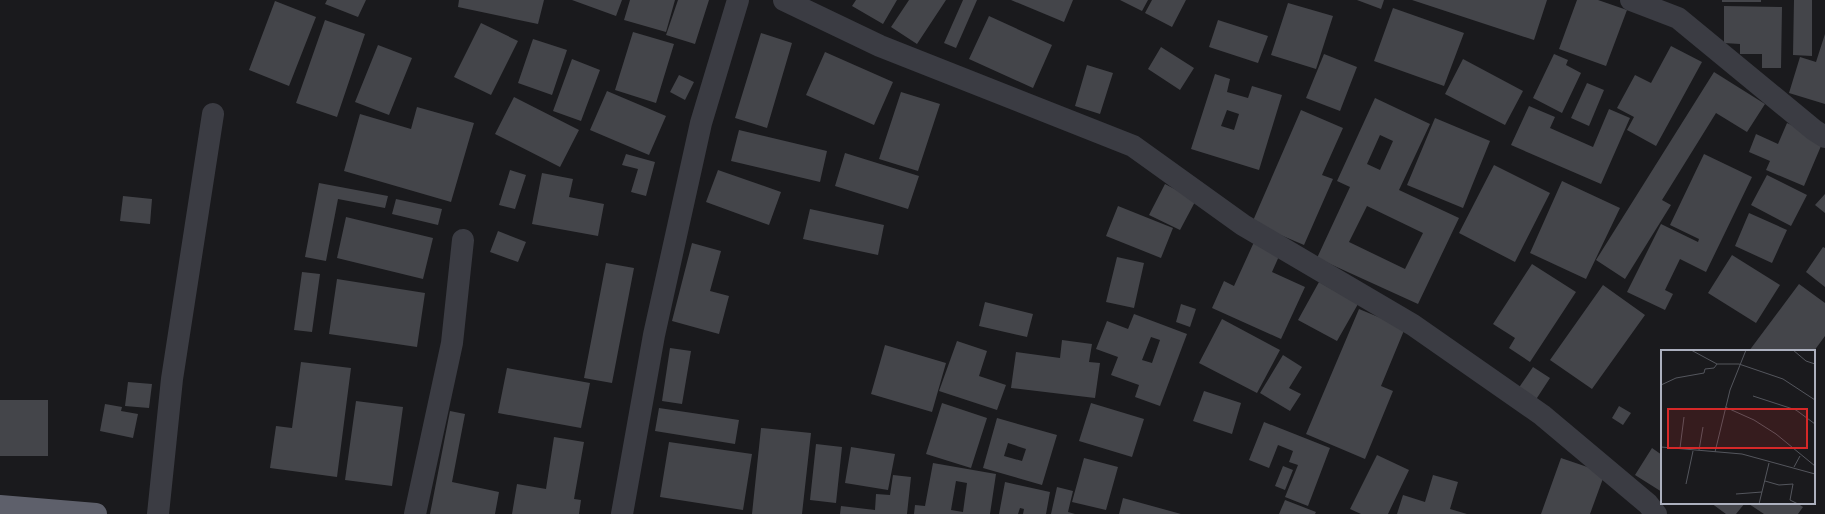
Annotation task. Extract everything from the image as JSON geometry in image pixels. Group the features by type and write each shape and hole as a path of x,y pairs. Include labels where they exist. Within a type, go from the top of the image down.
{"highway":[{"path":"0,506 96,514"}],"street":[{"path":"622,514 654,335 701,123 738,0"},
{"path":"784,0 880,46 1133,146 1243,225 1413,325 1542,415 1648,504 1656,514"},
{"path":"1631,0 1678,18 1814,130 1825,137"},
{"path":"158,514 172,379 213,114"},
{"path":"415,514 452,343 463,240"}],"building":[{"path":"327,0 366,0 358,17 325,4"},
{"path":"459,0 544,0 538,24 458,7"},
{"path":"572,0 622,0 616,16"},
{"path":"630,0 675,0 666,32 624,20"},
{"path":"678,0 709,0 695,44 666,35"},
{"path":"856,0 897,0 883,24 852,6"},
{"path":"909,0 946,0 917,44 891,27"},
{"path":"963,0 977,0 956,48 944,43"},
{"path":"1011,0 1073,0 1064,22"},
{"path":"1120,0 1148,0 1142,11"},
{"path":"1152,0 1186,0 1172,27 1145,13"},
{"path":"1357,0 1384,0 1381,9"},
{"path":"1412,0 1547,0 1534,40"},
{"path":"1577,0 1598,0 1627,10 1606,66 1559,49"},
{"path":"1722,0 1761,0 1761,2 1722,2"},
{"path":"1794,0 1812,0 1812,56 1793,55"},
{"path":"275,1 316,17 289,86 249,70"},
{"path":"1288,3 1333,16 1316,69 1271,55"},
{"path":"1724,6 1782,7 1781,68 1762,68 1762,54 1740,54 1740,44 1724,43"},
{"path":"1393,8 1464,33 1444,86 1374,61"},
{"path":"989,16 1052,45 1033,88 969,59"},
{"path":"325,20 365,34 337,117 296,103"},
{"path":"1218,20 1268,36 1258,63 1209,47"},
{"path":"481,23 518,41 491,95 454,77"},
{"path":"633,32 674,44 656,103 615,90"},
{"path":"761,33 792,43 767,128 735,118"},
{"path":"1825,34 1825,104 1789,93 1800,57 1816,62"},
{"path":"533,39 567,50 552,95 518,83"},
{"path":"378,45 412,58 389,115 355,102"},
{"path":"1671,46 1702,62 1656,146 1627,130 1634,117 1617,108 1635,75 1651,83"},
{"path":"1161,47 1194,68 1180,90 1148,69"},
{"path":"825,52 893,82 874,125 806,95"},
{"path":"1324,54 1357,67 1340,111 1306,98"},
{"path":"1554,54 1568,60 1566,65 1581,73 1562,113 1533,98"},
{"path":"572,59 600,70 581,121 553,111"},
{"path":"1463,59 1523,91 1505,125 1445,94"},
{"path":"1087,65 1113,73 1100,114 1075,106"},
{"path":"1714,72 1765,104 1747,132 1716,113 1662,200 1671,205 1625,279 1596,260"},
{"path":"1215,74 1230,79 1227,92 1248,98 1252,86 1282,95 1259,170 1191,149","holes":["1227,110 1239,114 1234,130 1221,126"]},
{"path":"679,75 694,82 685,100 670,92"},
{"path":"1587,83 1604,90 1589,126 1571,118"},
{"path":"607,91 666,116 649,155 590,130"},
{"path":"901,92 940,104 918,171 879,159"},
{"path":"514,97 579,130 560,167 495,134"},
{"path":"1375,98 1430,124 1399,190 1459,218 1418,304 1317,258 1350,187 1337,181","holes":["1380,135 1393,141 1380,170 1367,164","1367,206 1423,233 1405,269 1349,242"]},
{"path":"1529,106 1555,117 1550,128 1593,147 1609,109 1630,118 1601,184 1511,145"},
{"path":"417,107 474,123 451,202 344,171 360,114 411,129"},
{"path":"1301,110 1343,128 1322,175 1333,179 1304,245 1252,223"},
{"path":"1435,118 1490,141 1463,208 1407,185"},
{"path":"1787,123 1824,139 1804,186 1766,170 1770,161 1749,152 1756,134 1778,144"},
{"path":"739,130 827,151 820,182 731,161"},
{"path":"845,153 919,176 908,209 835,186"},
{"path":"626,154 655,162 646,196 631,192 638,169 622,165"},
{"path":"1704,154 1752,177 1706,272 1680,259 1665,290 1673,294 1665,310 1627,292 1661,224 1698,242 1699,239 1670,225"},
{"path":"1494,165 1550,193 1515,262 1459,233"},
{"path":"510,170 526,175 515,209 499,205"},
{"path":"718,170 781,192 769,225 706,202"},
{"path":"542,173 573,179 569,197 604,204 598,236 532,224"},
{"path":"1767,175 1807,195 1791,226 1751,205"},
{"path":"1562,181 1620,208 1586,279 1530,253"},
{"path":"319,183 388,196 385,208 338,199 326,261 305,257"},
{"path":"1165,184 1196,200 1180,230 1149,215"},
{"path":"1825,194 1825,213 1815,205"},
{"path":"123,196 152,199 150,224 120,221"},
{"path":"396,199 442,209 438,225 392,214"},
{"path":"1118,206 1173,228 1161,258 1106,236"},
{"path":"810,209 884,225 878,255 803,239"},
{"path":"1749,213 1787,230 1772,263 1735,246"},
{"path":"346,217 433,238 423,279 337,258"},
{"path":"498,231 526,242 518,262 490,252"},
{"path":"1254,242 1280,254 1272,272 1305,287 1281,339 1212,308 1224,281 1234,286"},
{"path":"692,243 721,251 710,291 729,296 719,334 672,321"},
{"path":"1823,247 1825,248 1825,287 1806,272"},
{"path":"1732,255 1780,285 1756,323 1708,293"},
{"path":"1117,257 1144,263 1134,308 1106,302"},
{"path":"606,263 634,268 612,383 584,378"},
{"path":"1532,264 1576,292 1530,362 1509,348 1515,338 1493,324"},
{"path":"302,272 320,274 312,332 294,330"},
{"path":"337,279 425,293 417,347 329,334"},
{"path":"1319,282 1358,304 1337,341 1298,320"},
{"path":"1799,284 1825,303 1825,336 1815,350 1750,350"},
{"path":"1603,285 1645,315 1592,389 1550,360"},
{"path":"985,302 1033,314 1027,337 979,326"},
{"path":"1181,304 1196,309 1190,327 1176,322"},
{"path":"1359,309 1405,328 1381,386 1393,391 1365,459 1306,434"},
{"path":"1134,314 1187,334 1160,406 1135,397 1139,385 1111,375 1118,357 1096,349 1107,321 1128,329","holes":["1151,337 1160,340 1152,363 1142,360"]},
{"path":"1222,319 1280,350 1257,393 1199,363"},
{"path":"1062,340 1092,344 1089,362 1100,363 1095,398 1011,388 1016,352 1060,358"},
{"path":"957,341 987,351 979,376 1006,385 997,410 939,391"},
{"path":"885,345 946,363 932,412 871,394"},
{"path":"670,348 691,351 682,404 662,401"},
{"path":"1283,355 1302,367 1289,388 1301,394 1290,411 1260,393"},
{"path":"301,362 351,368 337,477 270,468 276,426 292,428"},
{"path":"1533,367 1550,378 1535,401 1518,389"},
{"path":"507,368 590,383 581,428 498,413"},
{"path":"128,382 152,384 149,408 125,406"},
{"path":"1204,391 1241,403 1232,434 1193,421"},
{"path":"0,400 48,400 48,456 0,456"},
{"path":"356,401 403,407 392,486 345,480"},
{"path":"942,403 987,418 971,468 926,454"},
{"path":"1091,403 1144,419 1132,457 1079,441"},
{"path":"105,404 122,407 121,411 138,414 133,438 100,431"},
{"path":"1619,406 1631,413 1623,425 1612,418"},
{"path":"659,408 739,420 735,444 655,431"},
{"path":"450,411 465,414 452,482 499,492 495,514 430,514"},
{"path":"997,418 1057,435 1042,485 983,468","holes":["1008,443 1026,449 1022,461 1004,456"]},
{"path":"1264,422 1330,448 1308,506 1285,497 1298,465 1289,462 1293,451 1278,445 1269,468 1249,460"},
{"path":"761,428 811,433 802,514 752,514"},
{"path":"554,437 584,442 574,499 581,500 579,514 512,514 517,484 546,489"},
{"path":"669,442 752,454 743,510 660,497"},
{"path":"816,444 842,447 836,503 810,500"},
{"path":"851,447 895,454 888,490 845,483"},
{"path":"1652,448 1661,454 1661,491 1635,475"},
{"path":"1377,455 1409,470 1388,514 1361,514 1350,509"},
{"path":"1084,458 1118,467 1106,510 1072,502"},
{"path":"1561,458 1605,473 1590,514 1541,514"},
{"path":"933,463 996,474 990,514 914,514 915,505 925,506","holes":["956,481 967,483 963,512 951,510"]},
{"path":"1283,466 1293,470 1285,490 1275,486"},
{"path":"893,475 911,477 907,514 840,514 841,506 875,510 876,494 890,495"},
{"path":"1433,475 1458,482 1450,509 1467,514 1397,514 1403,495 1425,502"},
{"path":"1005,482 1050,492 1046,514 1023,514 1024,509 1020,508 1018,514 999,514"},
{"path":"1057,487 1073,491 1068,512 1075,514 1051,514"},
{"path":"1123,498 1181,514 1119,514"},
{"path":"1285,500 1316,512 1315,514 1279,514"},
{"path":"1712,504 1744,504 1736,514 1726,514"},
{"path":"1749,504 1798,504 1803,507 1798,514 1764,514"}]}
